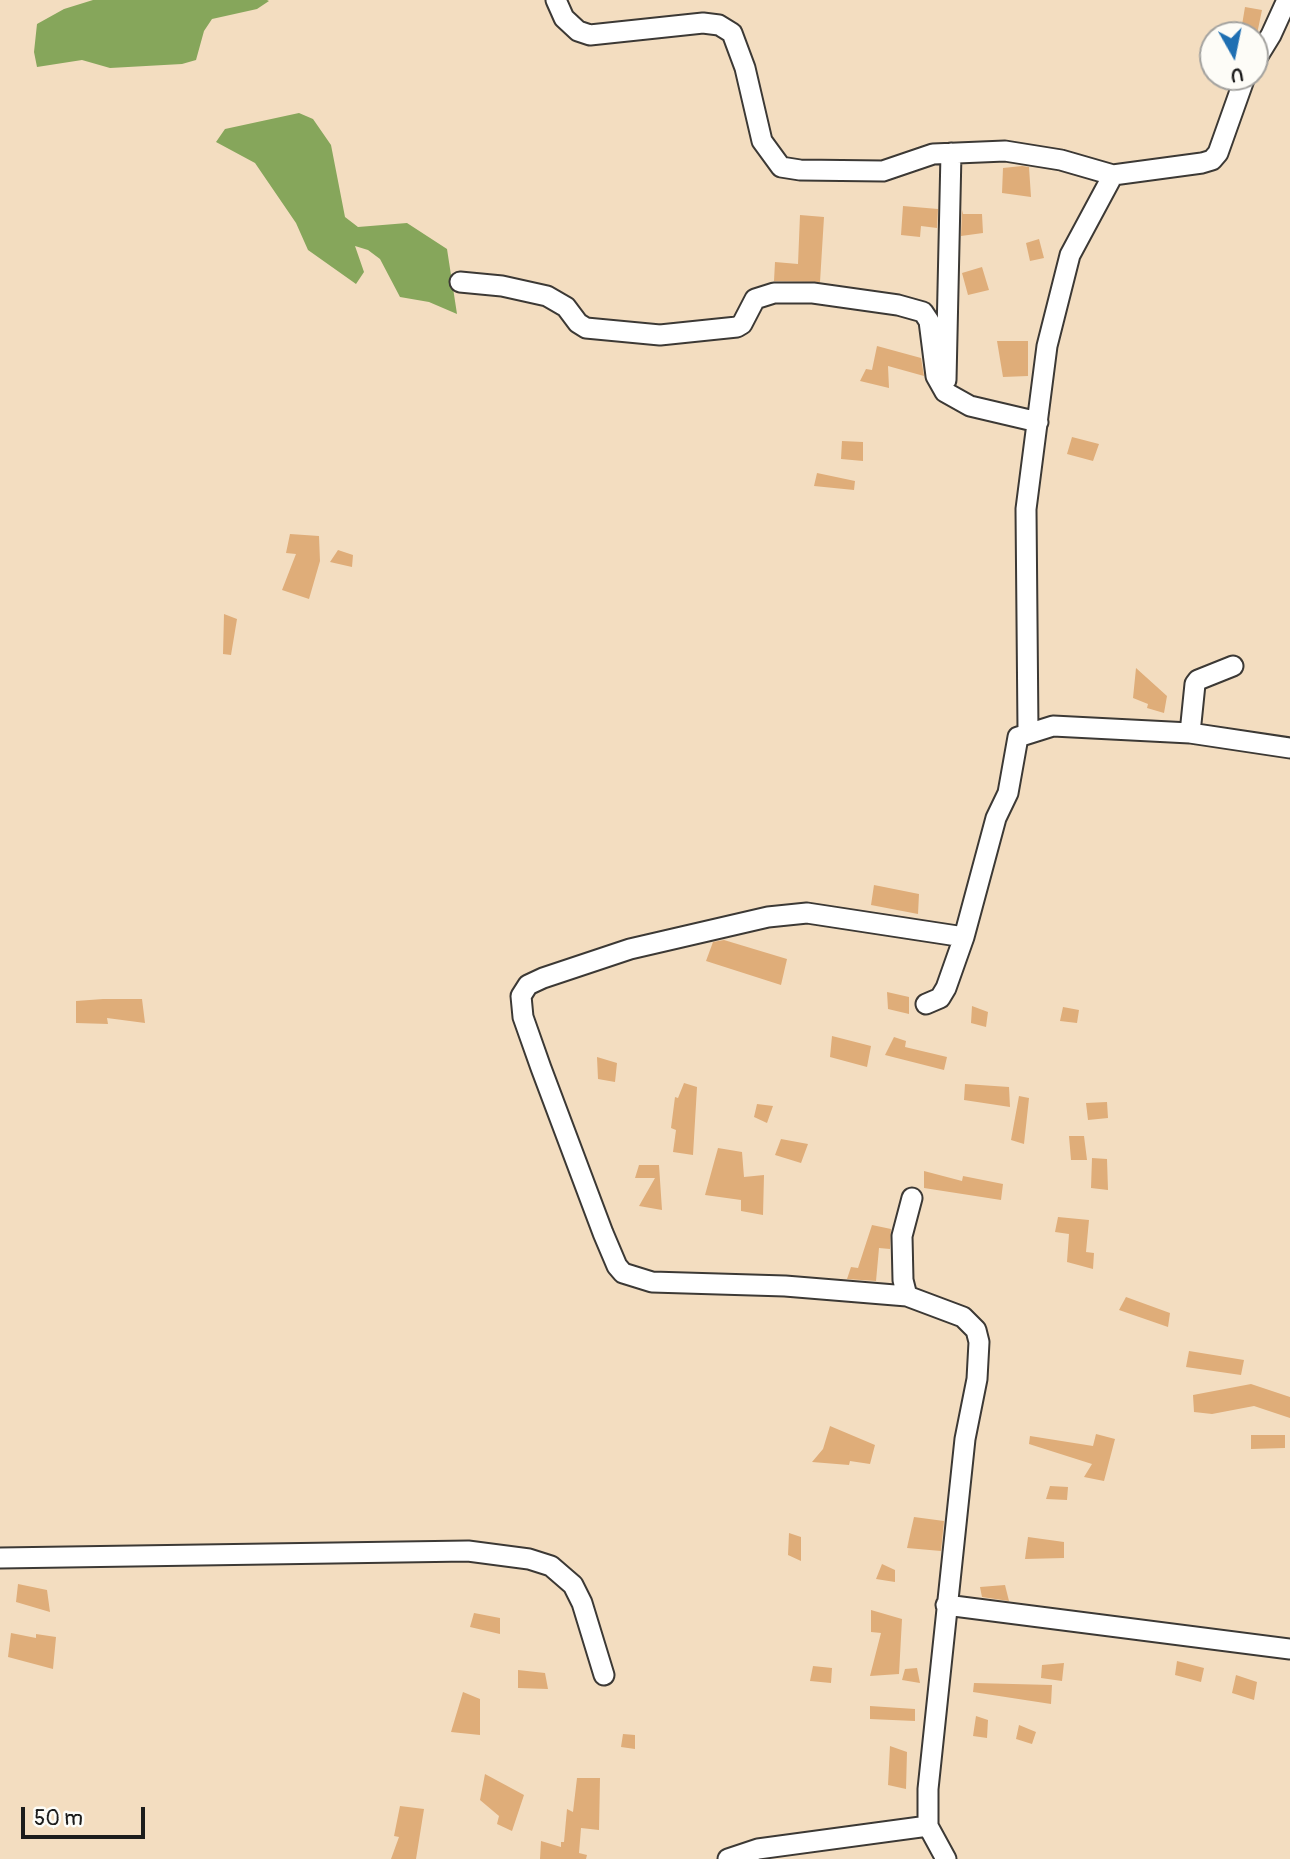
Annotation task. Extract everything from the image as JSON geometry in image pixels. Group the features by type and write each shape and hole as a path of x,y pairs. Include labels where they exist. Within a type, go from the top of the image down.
{"street":[{"path":"556,0 564,18 578,31 590,35 703,23 719,25 732,33 745,68 762,141 781,167 800,170 883,171 933,154 1005,151 1061,160 1113,175 1212,160 1218,153 1240,91"},
{"path":"1269,38 1287,0"},
{"path":"945,391 950,312 951,153"},
{"path":"1028,731 1026,509 1047,346 1070,255 1113,175"},
{"path":"460,282 502,286 547,296 566,307 578,323 586,328 660,335 737,327 742,324 755,299 774,293 813,293 898,305 923,313 929,321 936,376 945,391 970,406 1038,422"},
{"path":"1190,733 1195,684 1198,680 1233,666"},
{"path":"926,1004 940,998 947,988 964,937 996,818 1008,793 1013,750 1018,737 1028,731 1053,726 1190,733 1290,748"},
{"path":"946,1859 928,1826 928,1789 946,1605 979,1342 976,1329 963,1317 907,1296 785,1286 652,1282 623,1273 617,1266 603,1233 541,1068 523,1017 521,996 528,985 542,978 630,949 768,917 807,913 964,937"},
{"path":"907,1296 902,1280 902,1236 912,1198"},
{"path":"0,1558 468,1550 529,1559 551,1566 573,1585 582,1603 604,1675"},
{"path":"946,1605 1290,1649"},
{"path":"728,1859 758,1849 928,1826"}],"green space":[{"path":"93,0 269,1 257,9 212,19 204,31 196,60 182,64 110,68 82,60 37,67 34,52 37,24 64,9"},
{"path":"299,113 313,119 331,145 345,217 358,227 407,223 447,249 457,314 429,302 400,297 380,259 368,250 355,246 364,272 356,284 308,250 296,223 255,163 216,142 225,129"}],"building":[{"path":"1245,7 1262,10 1260,21 1243,21"},
{"path":"1029,167 1031,197 1002,193 1003,168"},
{"path":"903,206 938,209 937,228 921,226 920,237 901,235"},
{"path":"962,210 963,214 982,214 983,233 961,236"},
{"path":"800,215 824,217 820,282 774,281 775,262 798,264"},
{"path":"1039,239 1044,258 1030,261 1026,243"},
{"path":"982,267 989,290 968,295 962,273"},
{"path":"997,341 1028,341 1028,376 1003,377"},
{"path":"877,346 921,358 924,376 888,366 889,388 860,381 866,369 872,370"},
{"path":"1072,437 1099,444 1093,461 1067,454"},
{"path":"842,441 863,442 863,461 841,459"},
{"path":"817,473 855,481 854,490 814,486"},
{"path":"290,534 319,536 320,561 309,599 282,590 296,554 286,553"},
{"path":"338,550 353,555 352,567 330,562"},
{"path":"224,614 237,619 231,655 223,654"},
{"path":"1136,668 1167,696 1164,713 1147,708 1148,704 1133,698"},
{"path":"874,885 919,894 918,914 871,905"},
{"path":"724,940 787,959 781,985 706,961 713,942"},
{"path":"887,992 909,997 909,1014 888,1009"},
{"path":"142,999 145,1023 107,1018 108,1024 76,1023 76,1001"},
{"path":"972,1006 988,1012 986,1027 971,1023"},
{"path":"1063,1007 1079,1010 1077,1023 1060,1021"},
{"path":"832,1036 871,1046 867,1067 830,1057"},
{"path":"894,1037 906,1041 905,1047 947,1057 944,1070 885,1055"},
{"path":"597,1057 617,1063 615,1082 598,1079"},
{"path":"684,1083 697,1087 693,1155 673,1152 676,1130 671,1128 675,1097 678,1098"},
{"path":"965,1084 1009,1087 1010,1107 964,1100"},
{"path":"1019,1096 1029,1098 1024,1144 1011,1140"},
{"path":"1107,1102 1108,1118 1088,1120 1086,1103"},
{"path":"757,1104 773,1106 767,1123 754,1117"},
{"path":"1069,1136 1084,1136 1087,1160 1071,1160"},
{"path":"781,1139 808,1144 801,1163 775,1155"},
{"path":"718,1148 742,1152 744,1177 764,1175 763,1215 741,1211 741,1200 705,1195"},
{"path":"1092,1158 1107,1159 1108,1190 1091,1188"},
{"path":"639,1165 659,1165 662,1210 639,1206 655,1178 635,1178"},
{"path":"924,1171 962,1181 963,1176 1003,1184 1001,1200 924,1188"},
{"path":"1058,1217 1089,1220 1086,1252 1094,1253 1093,1269 1067,1262 1069,1234 1055,1232"},
{"path":"872,1225 891,1229 890,1249 879,1248 876,1281 847,1279 851,1267 858,1268"},
{"path":"1126,1297 1170,1313 1168,1327 1119,1310"},
{"path":"1189,1351 1244,1360 1241,1375 1186,1367"},
{"path":"1251,1384 1290,1397 1290,1418 1254,1406 1212,1414 1194,1412 1193,1395"},
{"path":"830,1426 875,1445 870,1464 850,1461 849,1465 812,1462 823,1449"},
{"path":"1096,1434 1115,1439 1104,1481 1084,1477 1092,1464 1029,1444 1030,1436 1093,1446"},
{"path":"1251,1435 1285,1435 1285,1448 1251,1449"},
{"path":"1050,1486 1068,1487 1067,1500 1046,1499"},
{"path":"914,1517 944,1521 941,1551 907,1548"},
{"path":"789,1533 801,1537 801,1561 788,1555"},
{"path":"1028,1537 1064,1542 1064,1558 1025,1559"},
{"path":"882,1564 895,1570 895,1582 876,1579"},
{"path":"18,1584 47,1590 50,1612 16,1602"},
{"path":"1005,1585 1009,1601 982,1597 980,1587"},
{"path":"871,1610 902,1619 899,1674 870,1676 881,1633 871,1632"},
{"path":"474,1613 500,1618 500,1634 470,1627"},
{"path":"11,1633 36,1638 36,1634 56,1637 53,1669 8,1657"},
{"path":"1177,1661 1204,1668 1201,1682 1175,1675"},
{"path":"1064,1663 1062,1681 1041,1678 1042,1665"},
{"path":"813,1666 832,1668 831,1683 810,1681"},
{"path":"917,1668 920,1683 902,1680 905,1669"},
{"path":"518,1670 545,1673 548,1689 518,1688"},
{"path":"1236,1675 1257,1682 1254,1700 1232,1693"},
{"path":"974,1683 1052,1685 1051,1704 973,1692"},
{"path":"463,1692 480,1699 480,1735 451,1732"},
{"path":"870,1706 915,1709 915,1721 870,1719"},
{"path":"976,1716 988,1720 987,1738 973,1736"},
{"path":"1019,1725 1036,1732 1032,1744 1016,1739"},
{"path":"623,1734 635,1735 635,1749 621,1747"},
{"path":"890,1746 907,1752 906,1789 888,1785"},
{"path":"485,1774 524,1795 512,1831 497,1824 499,1816 480,1800"},
{"path":"577,1778 600,1778 599,1830 581,1828 579,1853 587,1855 586,1859 540,1859 541,1841 561,1847 561,1842 564,1842 567,1809 573,1812"},
{"path":"400,1806 424,1809 416,1859 391,1859 399,1837 394,1836"}]}
